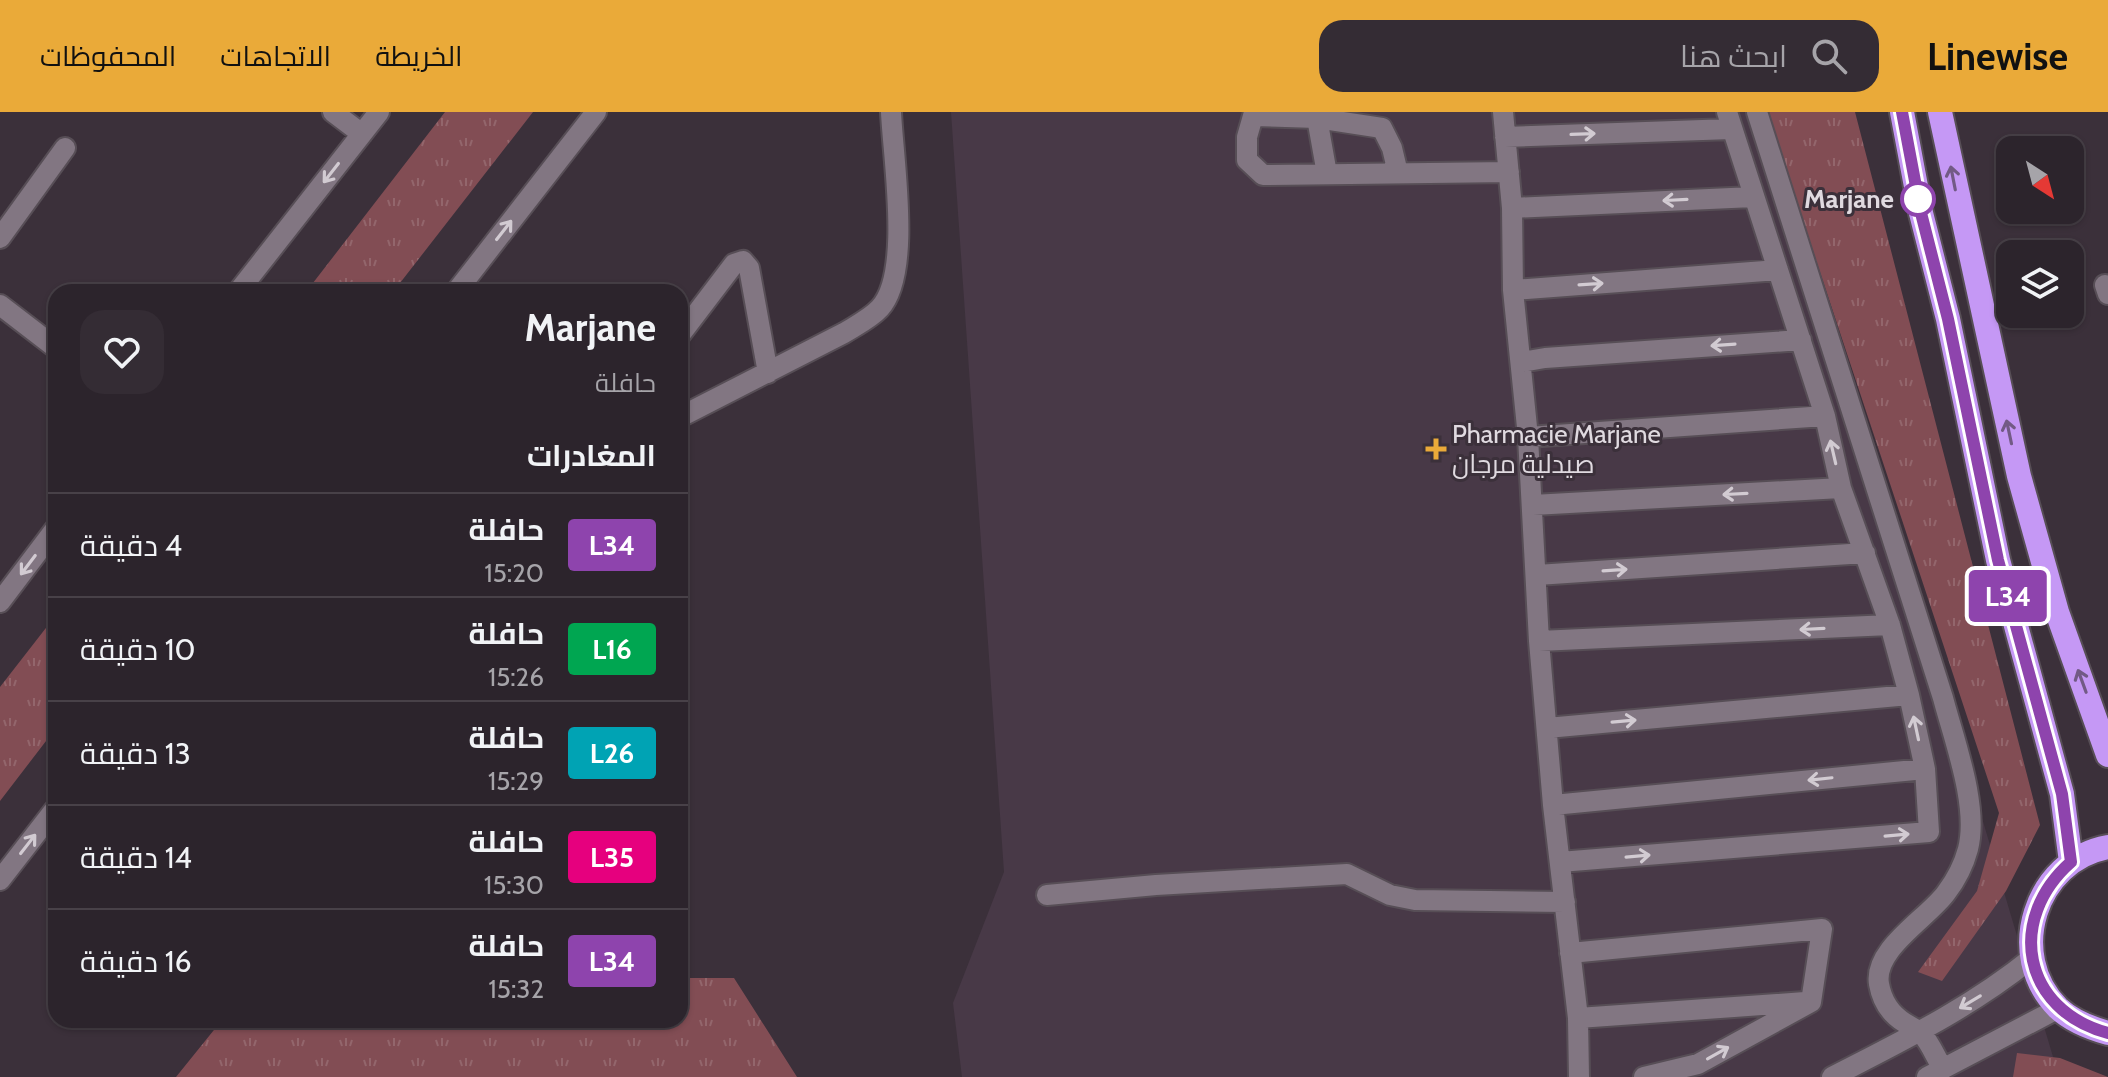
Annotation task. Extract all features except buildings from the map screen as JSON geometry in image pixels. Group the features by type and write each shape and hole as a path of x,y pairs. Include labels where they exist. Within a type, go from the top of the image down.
{"highway":[{"path":"1902,112 1921,213 1948,319 1998,560 2062,794 2071,862"},
{"path":"1940,112 2019,476 2057,612 2108,755"},
{"path":"2108,847 2096,849 2071,862 2056,875 2044,891 2031,929 2035,968 2047,993 2059,1008 2077,1022 2108,1033"}],"street":[{"path":"333,112 362,134"},
{"path":"244,284 379,112"},
{"path":"462,284 596,112"},
{"path":"688,413 768,373 868,318 880,308 895,281 900,254 891,112"},
{"path":"1503,112 1512,208 1513,290 1533,505 1539,641 1553,805 1578,1018 1579,1077"},
{"path":"1757,112 1943,698 1966,787 1971,825 1969,847 1960,870 1946,893 1888,952 1879,969 1879,987 1893,1015 1920,1032 1935,1073 1969,1067 2019,1027 2059,1008"},
{"path":"1398,173 1392,148 1382,128 1317,118 1253,116 1247,137 1247,160 1263,175 1509,172"},
{"path":"1317,118 1327,174"},
{"path":"1505,137 1729,120 1825,416 1841,488 1890,625 1925,769 1929,832 1560,862"},
{"path":"0,238 65,148"},
{"path":"1512,208 1753,197"},
{"path":"688,324 734,264 743,261 749,268 768,373"},
{"path":"1513,290 1778,270"},
{"path":"0,305 48,342"},
{"path":"1522,362 1801,340"},
{"path":"1528,437 1825,416"},
{"path":"1533,505 1841,488"},
{"path":"0,602 48,539"},
{"path":"1537,575 1865,553"},
{"path":"1539,641 1890,625"},
{"path":"1547,728 1909,695"},
{"path":"1553,805 1925,769"},
{"path":"0,880 48,818"},
{"path":"1047,895 1347,874 1390,895 1415,900 1565,902"},
{"path":"1570,953 1822,929 1811,1002"},
{"path":"1832,1077 1920,1032 1996,987 2033,957"},
{"path":"1578,1018 1811,1002"},
{"path":"1644,1077 1698,1064 1811,1002"}],"shaded area":[{"path":"951,112 1772,112 2059,1077 962,1077 953,1003 1004,872"}],"green space":[{"path":"445,112 533,112 399,284 312,284"},
{"path":"1767,112 1855,112 2040,825 2006,891 1942,981 1918,972 1977,891 1999,813"},
{"path":"48,625 48,738 0,801 0,687"},
{"path":"688,978 734,978 797,1077 176,1077 216,1028 688,1028"},
{"path":"2017,1053 2060,1058 2108,1077 2013,1077"}],"bus line":[{"name":"L34","path":"1902,112 1921,213 1948,319 1998,560 2062,794 2071,862 2044,891 2036,909 2031,929 2035,968 2047,993 2059,1008 2077,1022 2108,1033"}],"place":[{"name":"Marjane","path":"1918,199"},
{"name":"Pharmacie Marjane صيدلية مرجان","path":"1436,449"}]}
